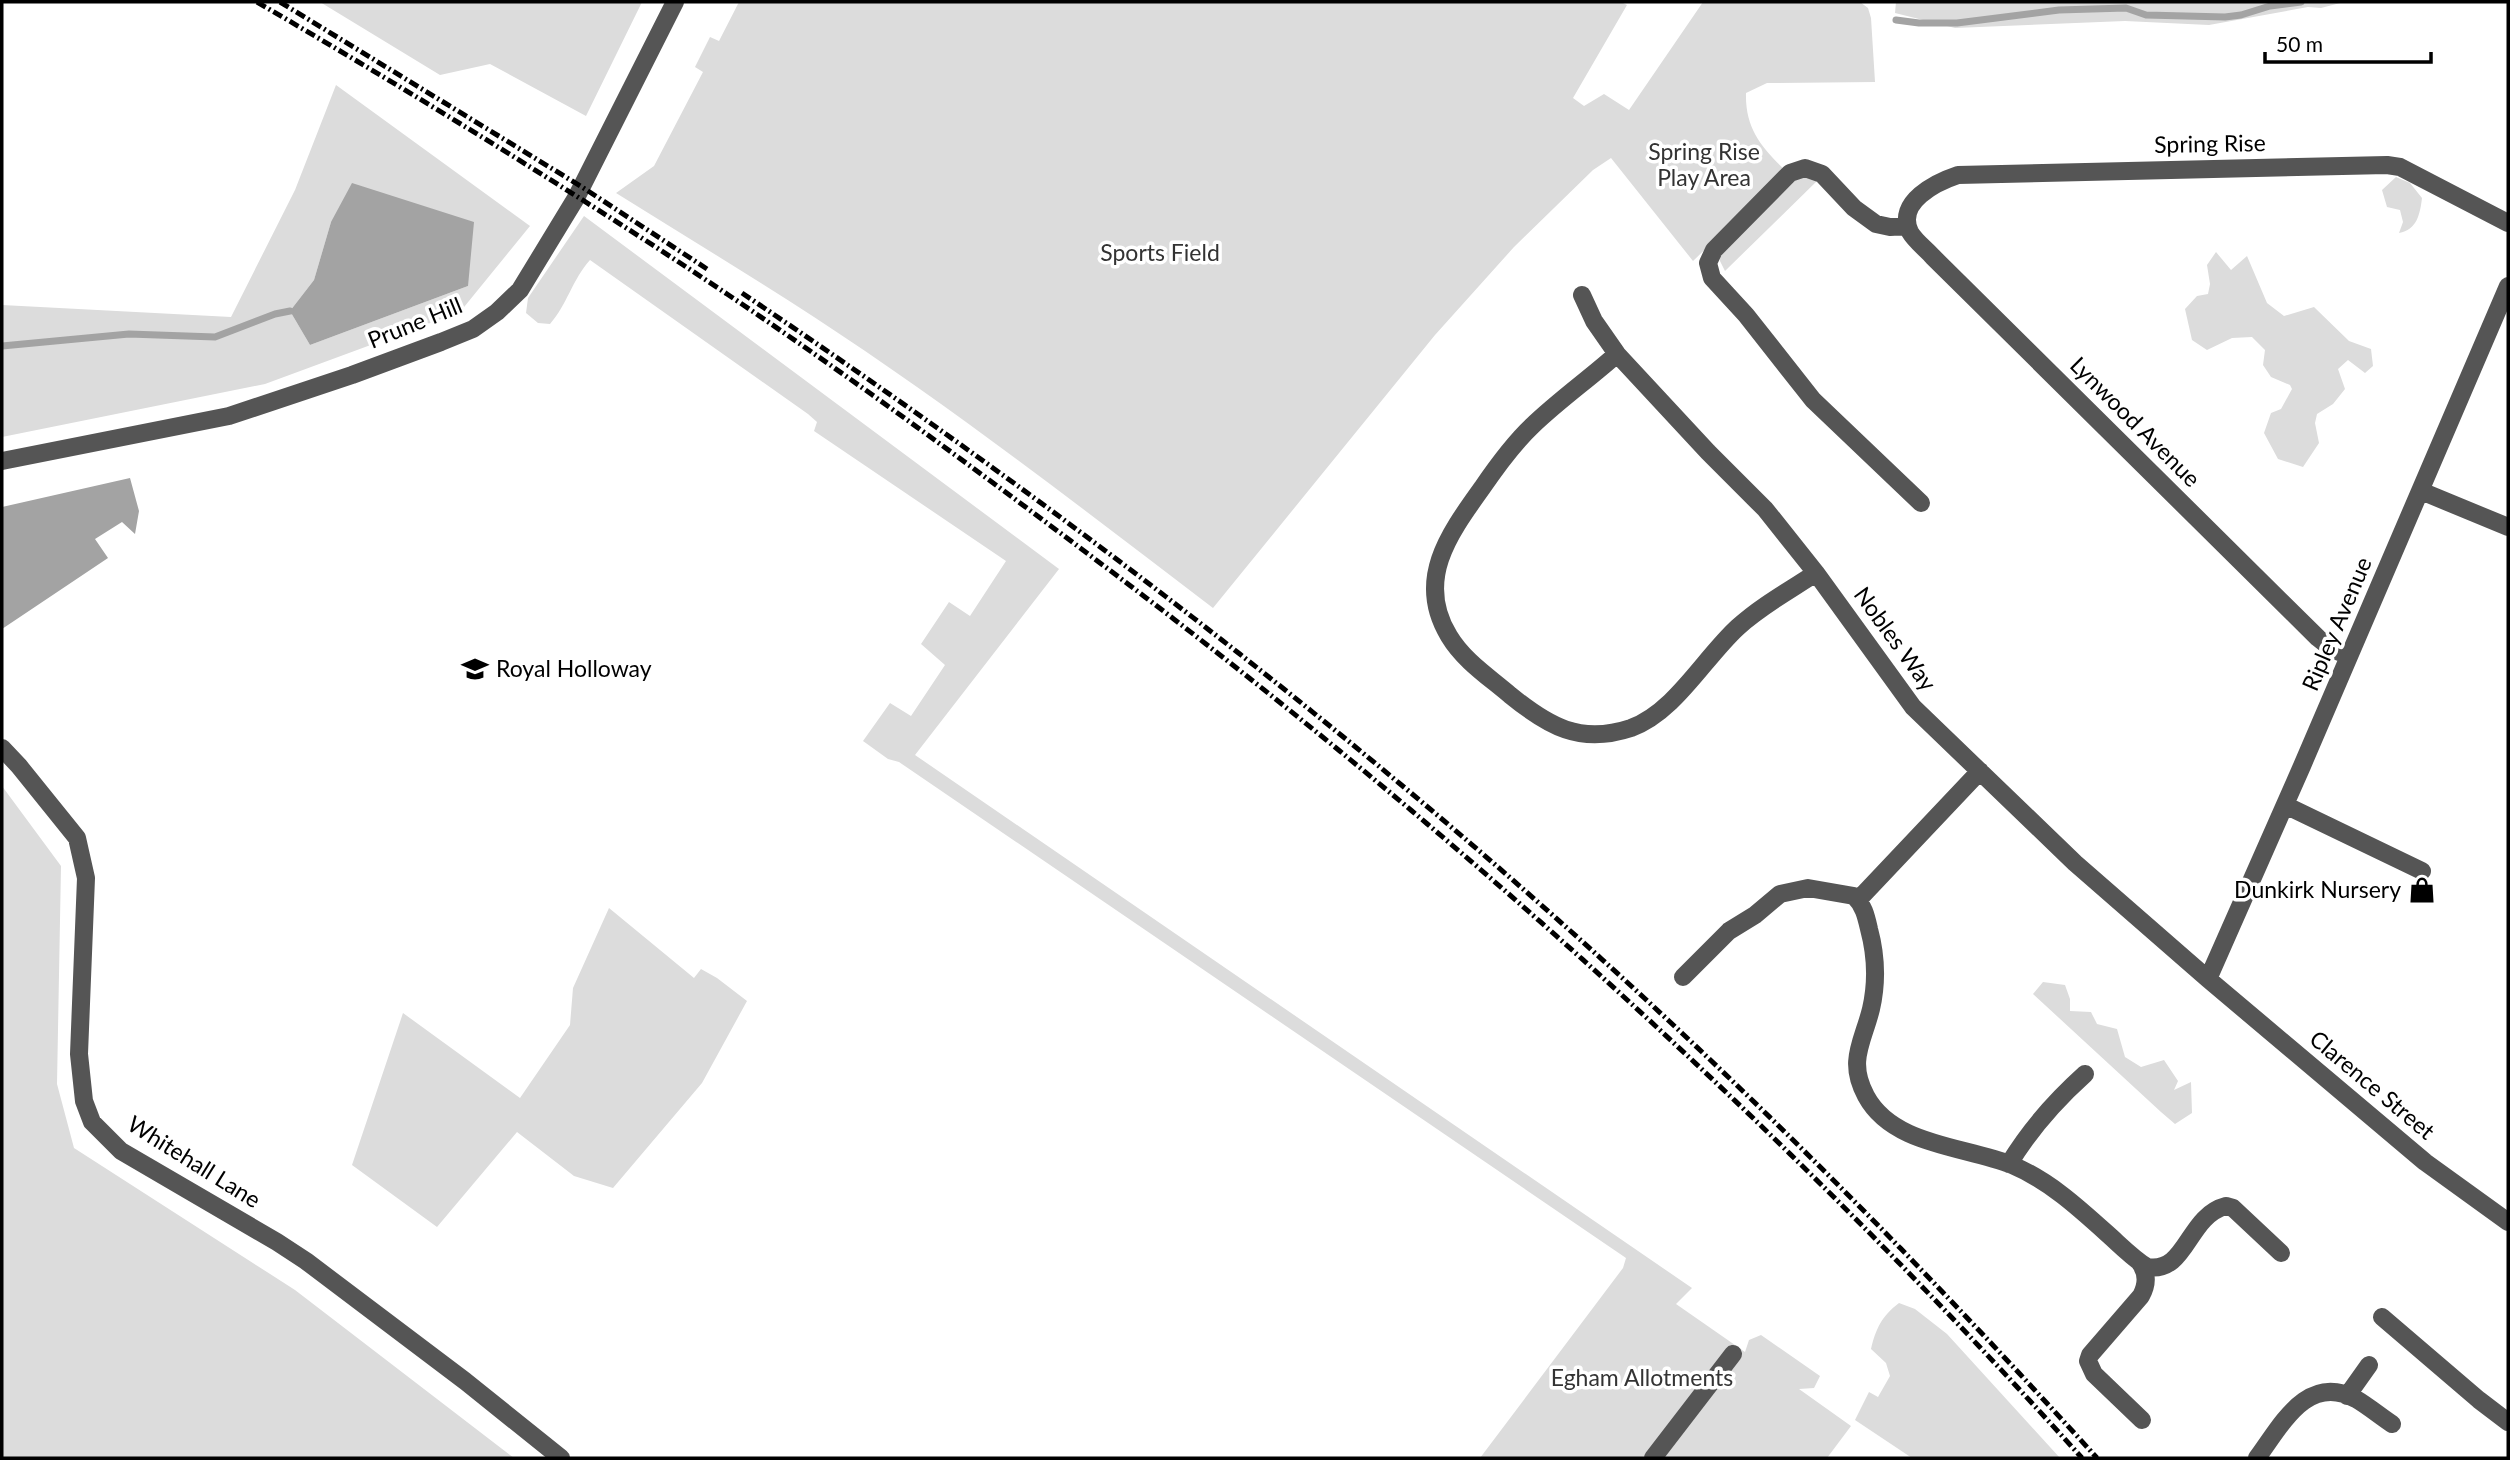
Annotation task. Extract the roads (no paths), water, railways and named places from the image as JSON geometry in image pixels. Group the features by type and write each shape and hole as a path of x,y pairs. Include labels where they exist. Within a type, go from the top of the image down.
{"street":[{"name":"Prune Hill","path":"2,461 229,416 352,375 472,329 497,312 520,290 582,187 675,2"},
{"name":"Spring Rise","path":"1909,217 1914,200 1934,185 1958,174 2387,165 2400,167 2508,223"},
{"path":"1909,217 1890,227 1877,224 1854,208 1822,174 1805,168 1790,173 1714,250 1708,263 1712,278 1746,315 1813,400 1921,503"},
{"name":"Lynwood Avenue","path":"1909,217 1915,238 1933,257 2318,638 2332,649 2349,656"},
{"name":"Ripley Avenue","path":"2208,979 2508,286"},
{"name":"Nobles Way","path":"1582,295 1594,321 1617,354 1707,452 1765,509 1816,573 1913,707 2075,863 2208,979"},
{"path":"1617,354 1529,428 1451,531 1439,562 1435,601 1448,634 1459,651 1543,721 1574,732 1613,732 1650,718 1664,707 1742,623 1816,573"},
{"path":"2421,491 2508,527"},
{"name":"Whitehall Lane","path":"2,748 77,838 86,878 79,1054 84,1101 92,1122 121,1151 306,1261 465,1381 561,1458"},
{"path":"1858,900 1980,771"},
{"path":"2285,805 2422,870"},
{"path":"1683,977 1737,924 1755,915 1780,894 1799,888 1854,896 1865,912 1875,964 1870,1010 1857,1059 1860,1081 1865,1093 1880,1113 1912,1135 2009,1164 2037,1177 2064,1195 2140,1263 2146,1271 2145,1288 2141,1296 2090,1355 2088,1361 2094,1374 2141,1420"},
{"name":"Clarence Street","path":"2208,979 2424,1162 2508,1222"},
{"path":"2009,1164 2027,1135 2053,1103 2085,1074"},
{"path":"2140,1263 2154,1268 2170,1264 2176,1259 2186,1240 2211,1212 2225,1206 2233,1208 2281,1252"},
{"path":"2382,1317 2508,1422"},
{"path":"1653,1458 1733,1354"},
{"path":"2347,1396 2370,1365"},
{"path":"2257,1458 2296,1405 2305,1398 2327,1392 2347,1396 2392,1424"}],"waterway":[{"path":"1896,20 1957,23 2059,10 2126,8 2146,15 2225,17 2301,2"},
{"path":"2,346 129,334 215,337 290,311"}],"railway":[{"path":"257,2 553,181 778,329 980,473 1256,683 1382,786 1626,998 1744,1109 1859,1223 1972,1339 2082,1458"},
{"path":"280,2 582,187 707,269"},
{"path":"742,293 984,461 1103,549 1336,731 1449,825 1669,1021 1779,1127 1941,1290 2097,1458"}],"place":[{"name":"Royal Holloway","path":"475,669"},
{"name":"Dunkirk Nursery","path":"2422,890"}],"park label":[{"name":"Spring Rise Play Area","path":"1704,165"},
{"name":"Sports Field","path":"1160,253"},
{"name":"Egham Allotments","path":"1642,1378"}]}
